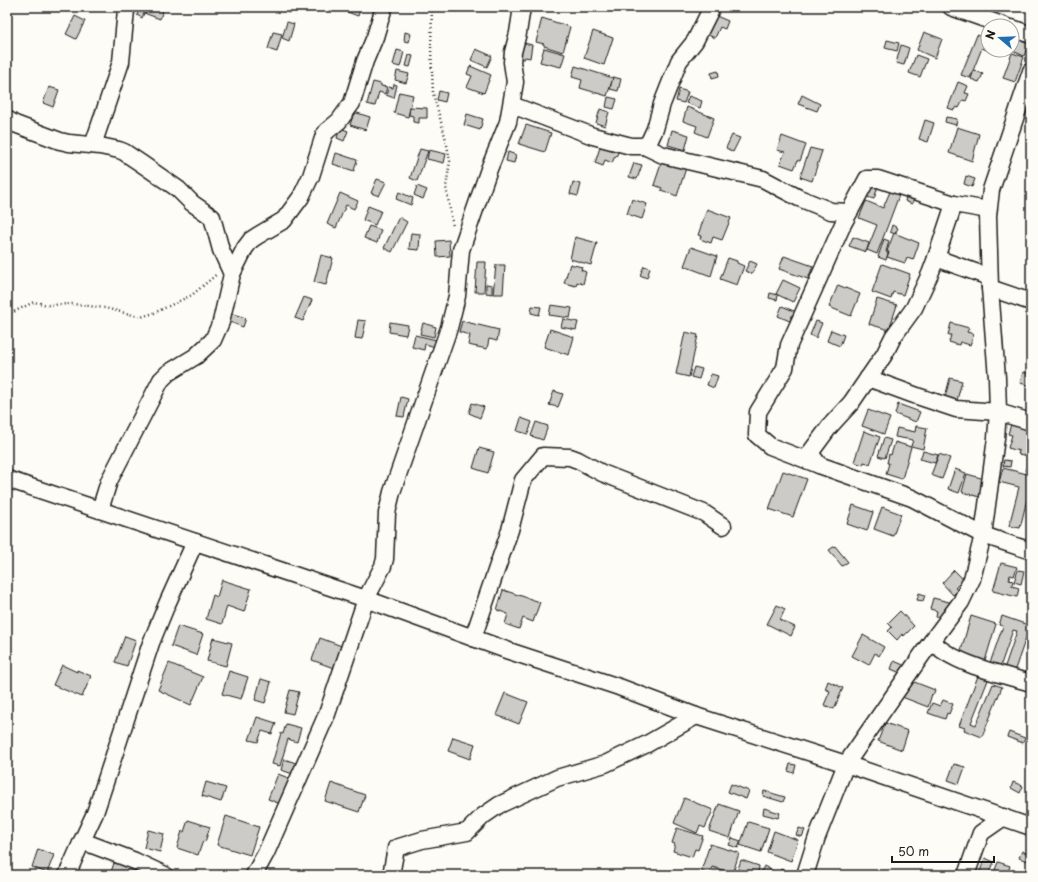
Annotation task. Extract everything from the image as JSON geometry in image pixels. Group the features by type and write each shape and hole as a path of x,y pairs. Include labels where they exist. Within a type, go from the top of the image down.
{"street":[{"path":"93,145 121,62 126,10 128,7"},
{"path":"100,510 109,481 161,380 168,373 196,356 216,335 221,322 230,269 251,240 284,220 301,197 311,176 324,135 339,121 352,103 384,7"},
{"path":"254,875 266,853 327,714 366,600 379,575 385,558 387,513 392,492 449,328 457,296 461,250 489,169 508,122 515,82 512,62 513,52 522,7"},
{"path":"644,146 649,142 655,129 662,104 679,61 695,41 712,7"},
{"path":"950,7 982,18"},
{"path":"1020,31 1031,35"},
{"path":"805,875 817,837 846,764 968,590 983,535 998,412 990,283 988,210 991,190 1031,71"},
{"path":"512,105 593,136 631,146 644,146 663,155 763,179 798,198 831,211 849,212"},
{"path":"7,119 15,124 60,141 93,145 124,152 178,189 192,203 212,217 215,223 221,250 230,269"},
{"path":"988,210 954,204 878,179 867,179 849,212 789,345 785,368 758,412 757,435 770,446 912,498 983,535 1031,551"},
{"path":"819,465 810,453 830,426 852,403 884,355 893,337 914,308 930,274 954,204"},
{"path":"936,258 1031,302"},
{"path":"868,378 956,410 998,412 1031,422"},
{"path":"473,638 510,530 523,480 543,456 570,457 578,460 594,469 704,514 723,526"},
{"path":"7,479 366,600 696,716 1031,826"},
{"path":"67,875 95,813 151,642 195,542"},
{"path":"932,641 936,646 955,657 983,668 1031,683"},
{"path":"391,875 396,848 422,840 467,832 483,816 499,805 557,778 605,764 647,744 696,716"},
{"path":"966,875 981,833 1004,817"},
{"path":"82,841 134,861 165,875"}],"path":[{"path":"432,7 431,49 433,93 446,140 450,161 446,187 453,229"},
{"path":"7,315 34,302 48,305 73,304 112,310 139,317 144,316 192,295 230,269"}],"building":[{"path":"140,7 164,7 160,19 144,13 142,18 137,15"},
{"path":"277,7 292,7 289,13"},
{"path":"334,7 361,7 358,16"},
{"path":"714,15 728,21 725,29 720,27 715,38 706,34"},
{"path":"75,16 85,21 76,39 66,34"},
{"path":"542,18 570,27 563,52 536,42"},
{"path":"287,22 294,24 289,41 282,38"},
{"path":"593,31 613,38 604,65 584,58"},
{"path":"273,32 282,34 277,52 268,49"},
{"path":"405,32 411,34 409,42 404,41"},
{"path":"924,32 942,39 935,58 917,50"},
{"path":"977,35 980,36 980,53 970,78 961,75"},
{"path":"1020,35 1031,40 1029,51 1026,50 1024,56 1020,54"},
{"path":"887,40 899,43 897,51 885,48"},
{"path":"520,42 532,45 530,58 517,58"},
{"path":"901,45 909,48 904,65 896,63"},
{"path":"544,48 565,54 561,67 540,62"},
{"path":"476,49 492,56 487,67 471,60"},
{"path":"397,50 404,52 400,67 393,65"},
{"path":"409,55 413,56 410,67 406,66"},
{"path":"916,55 927,59 920,77 909,73"},
{"path":"1020,56 1024,57 1015,82 1003,78 1010,58 1020,58"},
{"path":"470,66 491,75 484,93 467,87 472,76 467,74"},
{"path":"575,66 613,78 607,96 580,88 582,80 572,77"},
{"path":"974,70 983,74 979,82 971,79"},
{"path":"397,71 409,74 406,83 395,80"},
{"path":"718,71 719,76 712,78 711,73"},
{"path":"613,77 621,79 618,91 610,89"},
{"path":"373,82 387,87 385,94 379,92 375,106 367,104"},
{"path":"958,82 968,86 965,93 969,94 966,101 963,100 959,108 956,107 954,110 948,108"},
{"path":"394,84 397,85 394,98 386,95 389,87 393,88"},
{"path":"49,87 59,90 53,107 43,103"},
{"path":"679,89 688,92 684,103 676,101"},
{"path":"439,91 447,93 445,102 437,100"},
{"path":"399,92 413,95 408,117 394,113"},
{"path":"802,95 820,104 817,111 798,104"},
{"path":"689,96 702,101 700,108 686,103"},
{"path":"608,97 617,99 614,109 606,107"},
{"path":"410,107 427,108 427,118 419,118 419,123 413,122 413,116 409,115"},
{"path":"687,107 714,118 707,137 695,132 697,126 683,121"},
{"path":"600,109 609,112 605,126 596,123"},
{"path":"354,112 370,117 366,130 350,125"},
{"path":"467,114 483,119 480,130 464,125"},
{"path":"946,117 957,119 956,125 945,122"},
{"path":"925,120 934,123 928,142 919,139"},
{"path":"526,125 551,133 545,152 519,144"},
{"path":"957,127 979,134 972,161 949,153"},
{"path":"340,128 348,131 344,141 337,138"},
{"path":"672,130 689,135 685,150 668,145"},
{"path":"732,135 740,138 733,152 726,148"},
{"path":"782,136 806,145 800,161 798,160 794,169 780,164 785,152 777,150"},
{"path":"601,144 619,150 612,163 605,160 603,166 595,163"},
{"path":"810,148 822,151 812,181 800,177"},
{"path":"420,149 428,151 417,181 410,178"},
{"path":"429,150 446,154 444,163 427,159"},
{"path":"508,152 516,155 514,163 506,161"},
{"path":"336,153 357,160 354,171 333,164"},
{"path":"662,161 686,168 677,196 661,190 662,188 654,185"},
{"path":"634,163 642,165 637,179 629,177"},
{"path":"966,176 975,179 972,187 964,184"},
{"path":"377,179 386,182 379,196 371,193"},
{"path":"873,181 879,183 874,199 867,197"},
{"path":"573,182 581,184 578,196 570,194"},
{"path":"417,186 427,190 423,199 414,195"},
{"path":"892,187 901,190 877,254 867,250 877,225 859,218 866,201 883,208"},
{"path":"399,192 413,198 411,205 396,199"},
{"path":"340,193 358,201 354,209 346,205 336,228 327,224"},
{"path":"907,193 915,196 912,204 905,201"},
{"path":"632,199 647,204 642,219 627,214"},
{"path":"368,206 381,211 375,225 363,220"},
{"path":"707,209 731,218 722,240 713,237 711,243 700,239 701,236 698,235"},
{"path":"399,217 407,222 392,252 384,248"},
{"path":"892,225 898,228 895,234 890,232"},
{"path":"369,226 381,230 377,243 364,238"},
{"path":"411,233 420,234 419,250 409,249"},
{"path":"894,233 919,243 913,260 907,258 905,263 887,257 889,252 887,251"},
{"path":"575,237 597,243 591,265 570,259"},
{"path":"853,237 869,243 866,252 849,246"},
{"path":"884,239 889,241 886,252 888,253 886,260 878,257"},
{"path":"449,240 450,256 437,257 436,241"},
{"path":"691,247 717,256 711,276 684,266"},
{"path":"321,255 333,258 326,285 314,282"},
{"path":"784,256 813,266 808,279 779,269"},
{"path":"728,258 737,261 737,263 744,266 737,285 720,279"},
{"path":"750,261 757,264 752,274 745,271"},
{"path":"477,262 486,262 484,292 475,292"},
{"path":"570,264 582,267 581,270 586,272 583,284 577,282 576,286 564,283"},
{"path":"882,264 910,274 903,295 893,292 891,299 872,292"},
{"path":"496,265 505,265 503,294 493,294"},
{"path":"644,266 650,268 647,278 640,275"},
{"path":"783,280 800,288 793,302 776,294"},
{"path":"486,284 492,285 492,294 486,293"},
{"path":"838,285 860,294 851,316 829,307"},
{"path":"770,293 778,295 777,300 769,298"},
{"path":"304,297 312,300 303,321 295,318"},
{"path":"877,299 897,305 889,330 869,324"},
{"path":"551,305 572,308 570,318 549,315"},
{"path":"532,306 541,307 539,315 531,313"},
{"path":"782,306 796,312 792,322 778,316"},
{"path":"230,313 246,318 243,327 227,321"},
{"path":"563,319 578,322 576,330 561,327"},
{"path":"358,320 366,321 362,339 355,338"},
{"path":"462,321 499,330 497,341 489,339 487,349 468,345 470,335 459,332"},
{"path":"816,321 822,323 816,338 810,335"},
{"path":"390,322 408,325 406,335 389,332"},
{"path":"423,323 436,327 434,337 420,334"},
{"path":"951,323 969,328 967,332 974,334 970,345 960,342 959,345 949,342 951,335 948,335"},
{"path":"550,329 574,337 569,355 544,347"},
{"path":"831,330 844,335 840,346 827,341"},
{"path":"685,332 698,335 689,377 676,374"},
{"path":"415,335 441,341 439,348 425,344 424,350 412,347"},
{"path":"694,367 702,369 699,379 691,377"},
{"path":"1023,372 1031,374 1031,386 1020,383"},
{"path":"711,374 718,376 714,388 707,385"},
{"path":"950,378 962,381 956,404 944,401"},
{"path":"554,391 563,394 558,407 549,405"},
{"path":"401,397 408,399 404,417 397,416"},
{"path":"472,403 484,407 480,418 469,413"},
{"path":"898,404 920,412 916,422 895,414"},
{"path":"868,410 890,418 884,434 862,426"},
{"path":"521,418 532,422 528,434 517,431"},
{"path":"1012,421 1031,426 1031,442 1028,456 1018,454 1019,451 1008,448 1012,435 1008,434"},
{"path":"536,422 548,426 543,440 531,436"},
{"path":"916,426 927,428 923,449 911,446 913,440 895,437 897,428 915,432"},
{"path":"864,431 880,437 870,464 864,462 863,465 854,462"},
{"path":"884,438 891,440 885,458 878,456"},
{"path":"895,442 911,447 902,479 886,474 889,463 887,463 889,454 891,455"},
{"path":"479,448 494,452 488,473 473,468"},
{"path":"923,451 938,455 935,463 920,459"},
{"path":"1031,451 1031,473 1025,471"},
{"path":"939,454 950,458 942,479 931,475"},
{"path":"1004,460 1011,461 1010,467 1003,466"},
{"path":"1003,468 1031,475 1031,483 1020,528 1009,526 1019,487 999,482"},
{"path":"955,469 966,473 959,493 948,489"},
{"path":"783,471 807,479 793,517 769,509"},
{"path":"967,474 988,480 983,498 962,492"},
{"path":"853,505 873,512 867,531 847,524"},
{"path":"882,507 901,514 893,536 874,529"},
{"path":"835,546 848,562 842,566 829,550"},
{"path":"1001,563 1017,567 1014,576 1010,575 1009,580 1013,581 1012,586 1019,588 1017,597 993,591"},
{"path":"954,570 966,582 962,586 959,584 955,588 958,590 953,595 942,583"},
{"path":"1018,570 1024,571 1021,584 1014,582"},
{"path":"222,580 251,589 244,612 227,606 222,624 206,619 213,595 217,597"},
{"path":"503,590 540,602 533,622 523,618 519,629 505,624 508,614 497,610"},
{"path":"919,593 925,595 923,601 917,600"},
{"path":"933,598 953,603 946,619 936,616 937,611 930,609"},
{"path":"777,605 785,609 780,620 795,627 791,636 767,624"},
{"path":"900,611 914,626 904,636 902,634 897,640 888,631 892,627 888,623"},
{"path":"971,616 996,624 985,661 960,654"},
{"path":"1002,616 1028,625 1027,628 1029,629 1013,675 1003,672 1017,631 1013,630 999,670 989,666 1003,626 999,625"},
{"path":"178,626 203,634 196,655 171,646"},
{"path":"863,635 884,647 879,656 875,653 869,665 852,656"},
{"path":"125,636 136,640 127,666 115,662"},
{"path":"213,638 232,643 226,666 207,661"},
{"path":"320,638 347,648 339,670 312,660"},
{"path":"894,661 908,667 905,675 891,669"},
{"path":"169,663 203,677 191,705 158,690"},
{"path":"62,665 77,672 77,670 91,676 82,697 53,685"},
{"path":"229,671 248,677 241,699 222,694"},
{"path":"978,676 988,680 971,723 976,725 993,684 1002,687 982,737 964,730 965,728 959,726"},
{"path":"261,679 271,682 265,703 255,700"},
{"path":"909,680 935,690 933,695 932,694 928,707 902,697"},
{"path":"828,681 843,688 834,709 824,705 830,691 825,689"},
{"path":"290,690 299,692 293,714 284,712"},
{"path":"505,693 528,702 519,724 496,715"},
{"path":"943,700 953,704 945,719 928,713 932,703 940,706"},
{"path":"257,717 276,723 272,734 262,731 258,742 249,740"},
{"path":"885,723 908,731 902,750 878,741"},
{"path":"286,724 301,728 297,742 288,739 280,766 272,764 281,733 283,734"},
{"path":"1009,732 1025,738 1023,743 1007,737"},
{"path":"453,737 475,744 470,759 448,751"},
{"path":"284,759 299,764 296,775 281,770"},
{"path":"790,764 796,765 794,773 788,771"},
{"path":"954,764 965,767 959,784 948,780"},
{"path":"278,774 294,780 283,805 268,799"},
{"path":"206,782 226,788 221,802 202,796"},
{"path":"1013,782 1023,786 1020,793 1011,788"},
{"path":"331,783 365,795 359,812 325,801"},
{"path":"731,784 749,791 746,799 728,792"},
{"path":"764,791 785,797 783,802 763,796"},
{"path":"684,798 713,810 705,828 700,826 697,833 674,823"},
{"path":"719,804 739,811 730,838 709,831"},
{"path":"764,808 780,813 778,818 763,814"},
{"path":"226,816 259,827 250,855 217,845"},
{"path":"188,820 210,827 205,842 203,841 198,855 177,848 182,831 184,832"},
{"path":"748,822 769,828 761,852 740,845"},
{"path":"677,828 703,836 698,850 695,849 692,857 673,851 675,844 672,843"},
{"path":"799,828 805,830 802,837 796,835"},
{"path":"148,830 164,834 160,852 144,848"},
{"path":"774,831 798,840 791,861 767,852"},
{"path":"732,838 741,841 738,848 729,845"},
{"path":"710,844 739,853 733,873 712,867 710,874 701,871"},
{"path":"38,849 54,855 47,873 32,867"},
{"path":"1022,851 1031,855 1031,862 1019,858"},
{"path":"985,858 994,862 989,875 979,874"},
{"path":"741,860 759,866 758,875 736,875"},
{"path":"119,862 136,868 134,875 114,875 114,873 111,872 114,863 118,864"},
{"path":"998,862 1010,866 1007,875 993,875"},
{"path":"764,866 778,874 781,869 786,872 785,875 761,875 760,874"}]}
